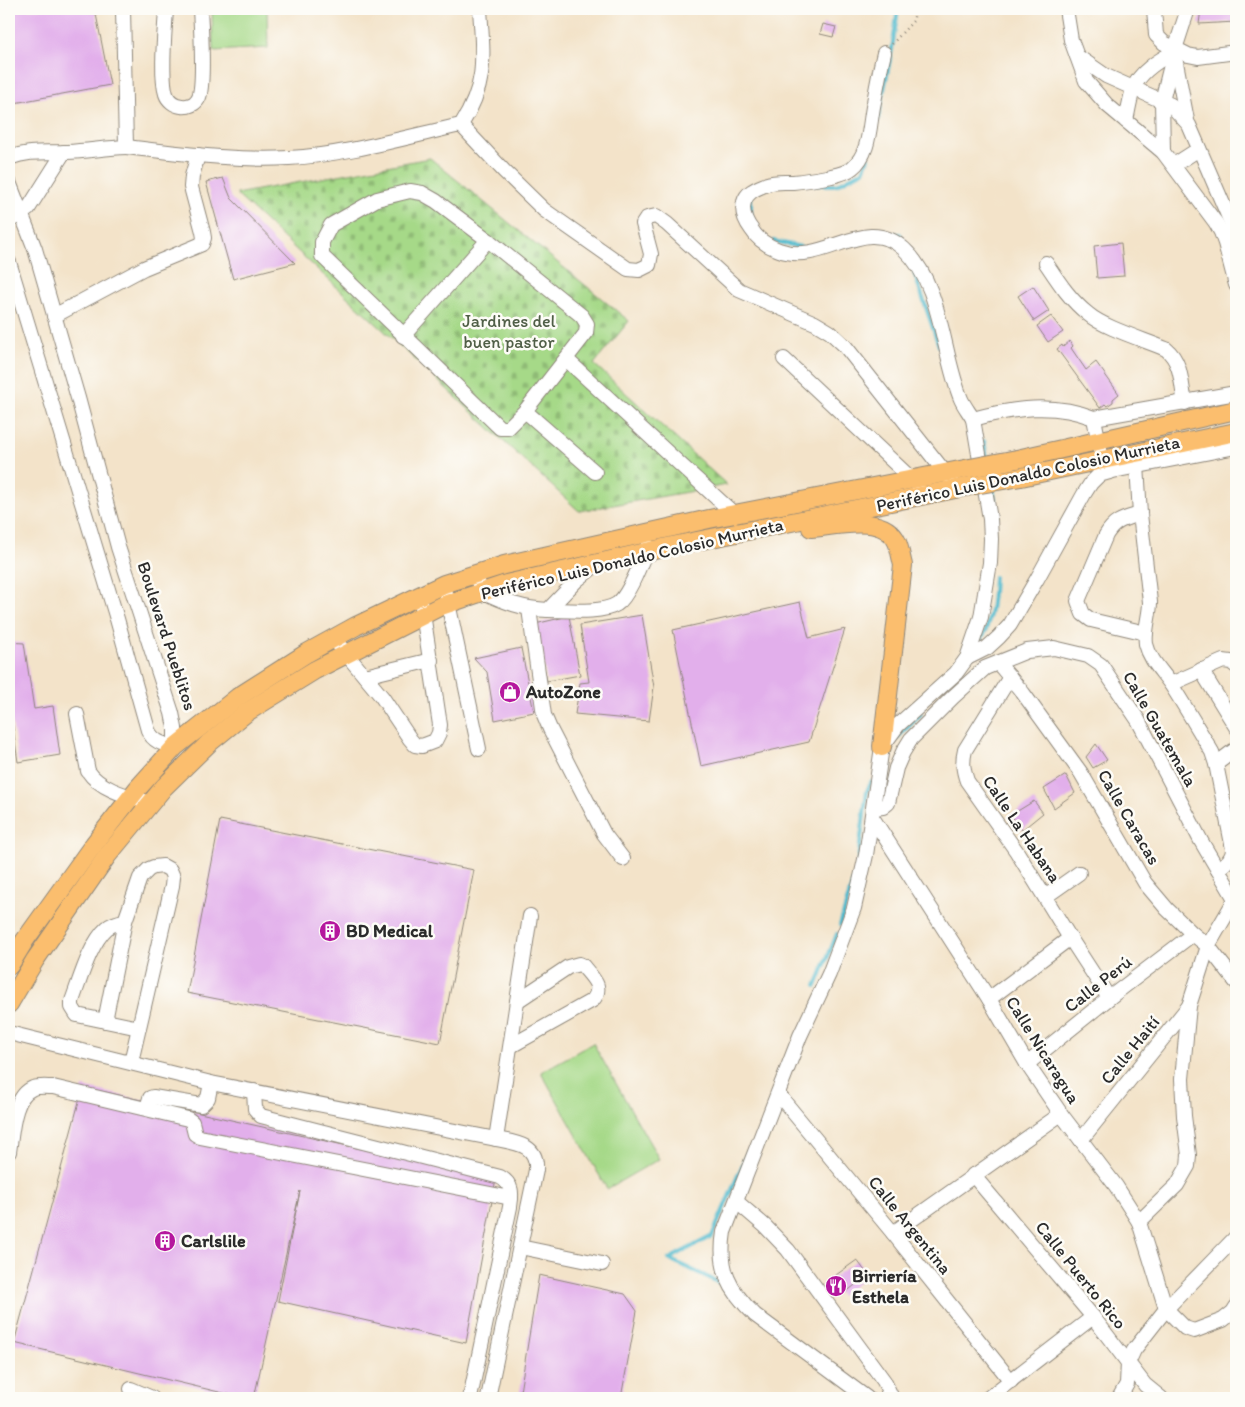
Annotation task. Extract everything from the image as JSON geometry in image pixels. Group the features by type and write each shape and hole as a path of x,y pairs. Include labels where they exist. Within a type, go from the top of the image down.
{"main road":[{"name":"Periférico Luis Donaldo Colosio Murrieta","path":"9,966 25,940 88,852 175,747 238,696 307,653 444,584 474,573 653,531 1017,459 1236,410"},
{"name":"Periférico Luis Donaldo Colosio Murrieta","path":"9,1004 35,960 107,856 164,787 209,744 247,712 315,670 424,614 482,591 645,552 1236,432"},
{"path":"728,535 870,523 882,527 897,541 902,565 882,747"},
{"path":"164,787 175,747 209,744"}],"street":[{"path":"123,9 126,147"},
{"path":"166,9 164,79 166,95 180,107 191,106 198,98 201,84 200,9"},
{"path":"9,158 42,151 64,152 126,147 254,159 291,158 342,150 461,125 471,110 482,74 480,9"},
{"path":"1066,9 1072,40 1086,81 1107,105 1162,152 1174,165 1221,232 1236,285"},
{"path":"1154,9 1156,35 1159,40 1176,46 1188,55 1198,57 1236,52"},
{"path":"1162,152 1162,101 1188,9"},
{"path":"1126,121 1133,88 1141,77 1176,46"},
{"path":"1176,46 1189,125 1236,234"},
{"path":"868,1398 755,1315 740,1300 732,1288 724,1267 723,1244 724,1232 800,1036 829,974 854,908 865,863 882,747 898,725 956,673 967,658 981,618 990,563 992,539 990,519 973,418 962,399 930,292 918,265 893,240 875,235 853,238 824,250 802,254 784,252 769,246 755,235 743,214 744,200 755,189 771,183 824,178 852,168 861,157 868,140 873,102 884,53"},
{"path":"1077,56 1106,76 1162,101 1175,109 1189,125"},
{"path":"461,125 544,210 628,269 639,270 648,265 651,254 643,224 647,218 656,216 739,290 815,323 830,332 845,346 946,472 967,487"},
{"path":"1174,165 1199,149"},
{"path":"9,222 22,214 32,204 64,152"},
{"path":"54,316 144,268 202,244 203,232 191,187 198,155"},
{"name":"Boulevard Pueblitos","path":"9,182 22,214 54,316 118,547 174,720 175,747"},
{"path":"410,191 422,193 436,201 488,240 582,316 588,328 525,411 511,426 500,428 403,336 322,256 322,242 331,225 377,199 410,191"},
{"path":"403,336 488,240"},
{"path":"9,262 148,730 153,739 175,747"},
{"path":"1046,263 1074,302 1089,316 1166,349 1173,354 1178,364 1185,403"},
{"path":"566,359 734,514"},
{"path":"784,359 928,495"},
{"path":"973,418 1018,408 1039,407 1073,411 1094,418 1236,393"},
{"path":"525,411 595,472"},
{"path":"1094,418 1102,460"},
{"path":"967,658 987,648 1010,625 1090,484 1099,476 1137,465 1236,447"},
{"path":"1137,465 1140,514 1150,602 1146,642 1149,656 1171,684 1212,752 1216,764 1233,849 1233,855 1218,870"},
{"path":"78,492 85,496 93,494 101,484"},
{"path":"1140,514 1112,526 1106,535 1078,601 1083,614 1091,620 1146,633"},
{"path":"474,573 482,591 507,603 529,609 598,610 616,605 621,600 645,552 653,531"},
{"path":"96,553 103,539 109,539 118,547"},
{"path":"548,610 577,580 598,563"},
{"path":"444,584 479,749"},
{"path":"334,638 382,697 410,739 415,744 422,746 435,741 440,725 420,595"},
{"path":"529,609 544,715 604,834 623,859"},
{"name":"Calle Guatemala","path":"873,813 888,803 896,768 911,739 953,697 986,668 1027,651 1054,648 1088,656 1101,665 1138,720 1201,841 1236,898"},
{"path":"365,676 431,660"},
{"path":"1171,684 1223,661 1230,662 1236,666"},
{"name":"Calle Caracas","path":"998,663 1023,692 1081,773 1145,883 1167,909 1208,946 1236,982"},
{"path":"1201,670 1236,727"},
{"name":"Calle La Habana","path":"1010,677 965,750 962,760 963,771 967,781 1017,852 1109,998"},
{"path":"78,714 88,771 91,777 110,788 151,803"},
{"path":"1216,764 1236,749"},
{"name":"Calle Nicaragua","path":"873,813 1027,1064 1061,1114 1116,1186 1139,1222 1166,1309"},
{"path":"105,1021 126,920 140,878 149,869 163,866 170,870 173,876 172,886 131,1062"},
{"path":"1045,897 1079,873"},
{"path":"1139,1222 1177,1185 1188,1166 1189,1155 1182,1079 1189,1006 1208,946 1236,898"},
{"path":"496,1139 530,916"},
{"path":"126,920 112,925 99,938 91,952 72,1001 72,1007 78,1015 139,1028"},
{"name":"Calle Perú","path":"1027,1064 1193,934"},
{"path":"988,999 1070,938"},
{"path":"511,1046 593,1000 598,994 598,989 597,984 584,966 574,965 568,967 517,1001"},
{"name":"Calle Haití","path":"1081,1140 1189,1006"},
{"path":"9,1033 211,1083 496,1139 518,1144 529,1149 535,1155 536,1163 488,1398"},
{"path":"148,1108 150,1098 153,1097 201,1105 208,1098 211,1083"},
{"path":"9,1152 18,1103 22,1096 36,1087 53,1087 188,1119 192,1122 195,1134 200,1137 511,1198"},
{"path":"254,1092 255,1109 261,1116 500,1177 510,1186 511,1198 470,1398"},
{"name":"Calle Argentina","path":"778,1094 1011,1380"},
{"path":"893,1233 1061,1114"},
{"name":"Calle Puerto Rico","path":"974,1175 1093,1316 1145,1385 1161,1398"},
{"path":"736,1202 765,1226 788,1250 884,1381 892,1398"},
{"path":"1119,1398 1128,1384 1128,1363 1134,1350 1166,1309 1236,1237"},
{"path":"520,1247 602,1264"},
{"path":"1166,1309 1185,1328 1194,1330 1223,1320 1236,1307"},
{"path":"988,1398 1093,1316"},
{"path":"131,1389 152,1398"}],"path":[{"path":"884,53 913,21 916,9"}],"green space":[{"path":"212,9 267,9 268,48 213,51"},
{"name":"Jardines del buen pastor","path":"430,158 629,321 594,364 727,485 579,511 236,194"},
{"path":"593,1043 659,1159 607,1189 541,1072"}],"building":[{"path":"9,9 95,9 110,85 9,104"},
{"path":"1201,9 1236,9 1236,22 1199,24"},
{"path":"823,24 836,27 833,37 820,34"},
{"path":"223,178 231,198 295,263 233,279 206,182"},
{"path":"1121,243 1124,276 1097,278 1094,246"},
{"path":"1033,286 1049,311 1034,321 1018,296"},
{"path":"1051,316 1063,332 1048,342 1037,326"},
{"path":"1070,341 1073,346 1071,348 1086,370 1096,362 1119,394 1107,406 1105,404 1100,408 1057,349"},
{"path":"800,602 809,638 845,629 809,742 701,766 673,630"},
{"path":"642,615 654,687 649,721 575,714 580,683 589,682 580,625"},
{"path":"569,616 580,675 547,681 535,624"},
{"path":"9,642 24,643 34,709 53,706 60,755 18,762 12,721 9,722"},
{"name":"AutoZone","path":"521,648 534,712 495,720 487,672 474,658"},
{"path":"1096,744 1107,760 1093,768 1086,757"},
{"path":"1066,775 1075,793 1054,808 1044,789"},
{"path":"1034,801 1043,813 1022,830 1011,815"},
{"name":"BD Medical","path":"220,820 474,870 440,1043 187,993"},
{"name":"Carlslile","path":"83,1087 496,1179 466,1343 278,1301 300,1191 254,1398 244,1398 14,1343"},
{"path":"857,1260 868,1275 841,1296 829,1280"},
{"path":"539,1275 625,1294 637,1311 621,1398 519,1398"}],"waterway":[{"path":"878,120 898,9"},
{"path":"815,185 836,185 863,171 868,158"},
{"path":"751,199 751,219"},
{"path":"891,234 900,234 903,243"},
{"path":"774,241 801,247"},
{"path":"914,272 939,346"},
{"path":"984,441 987,459"},
{"path":"993,488 996,518"},
{"path":"978,645 989,621 994,577"},
{"path":"896,739 921,714"},
{"path":"858,860 867,791 871,782"},
{"path":"840,925 853,882"},
{"path":"816,986 837,934"},
{"path":"726,1290 722,1284 669,1259 712,1236 748,1152"}],"place":[{"name":"AutoZone","path":"510,692"},
{"name":"BD Medical","path":"330,931"},
{"name":"Carlslile","path":"165,1241"},
{"name":"Birriería Esthela","path":"836,1286"}]}
